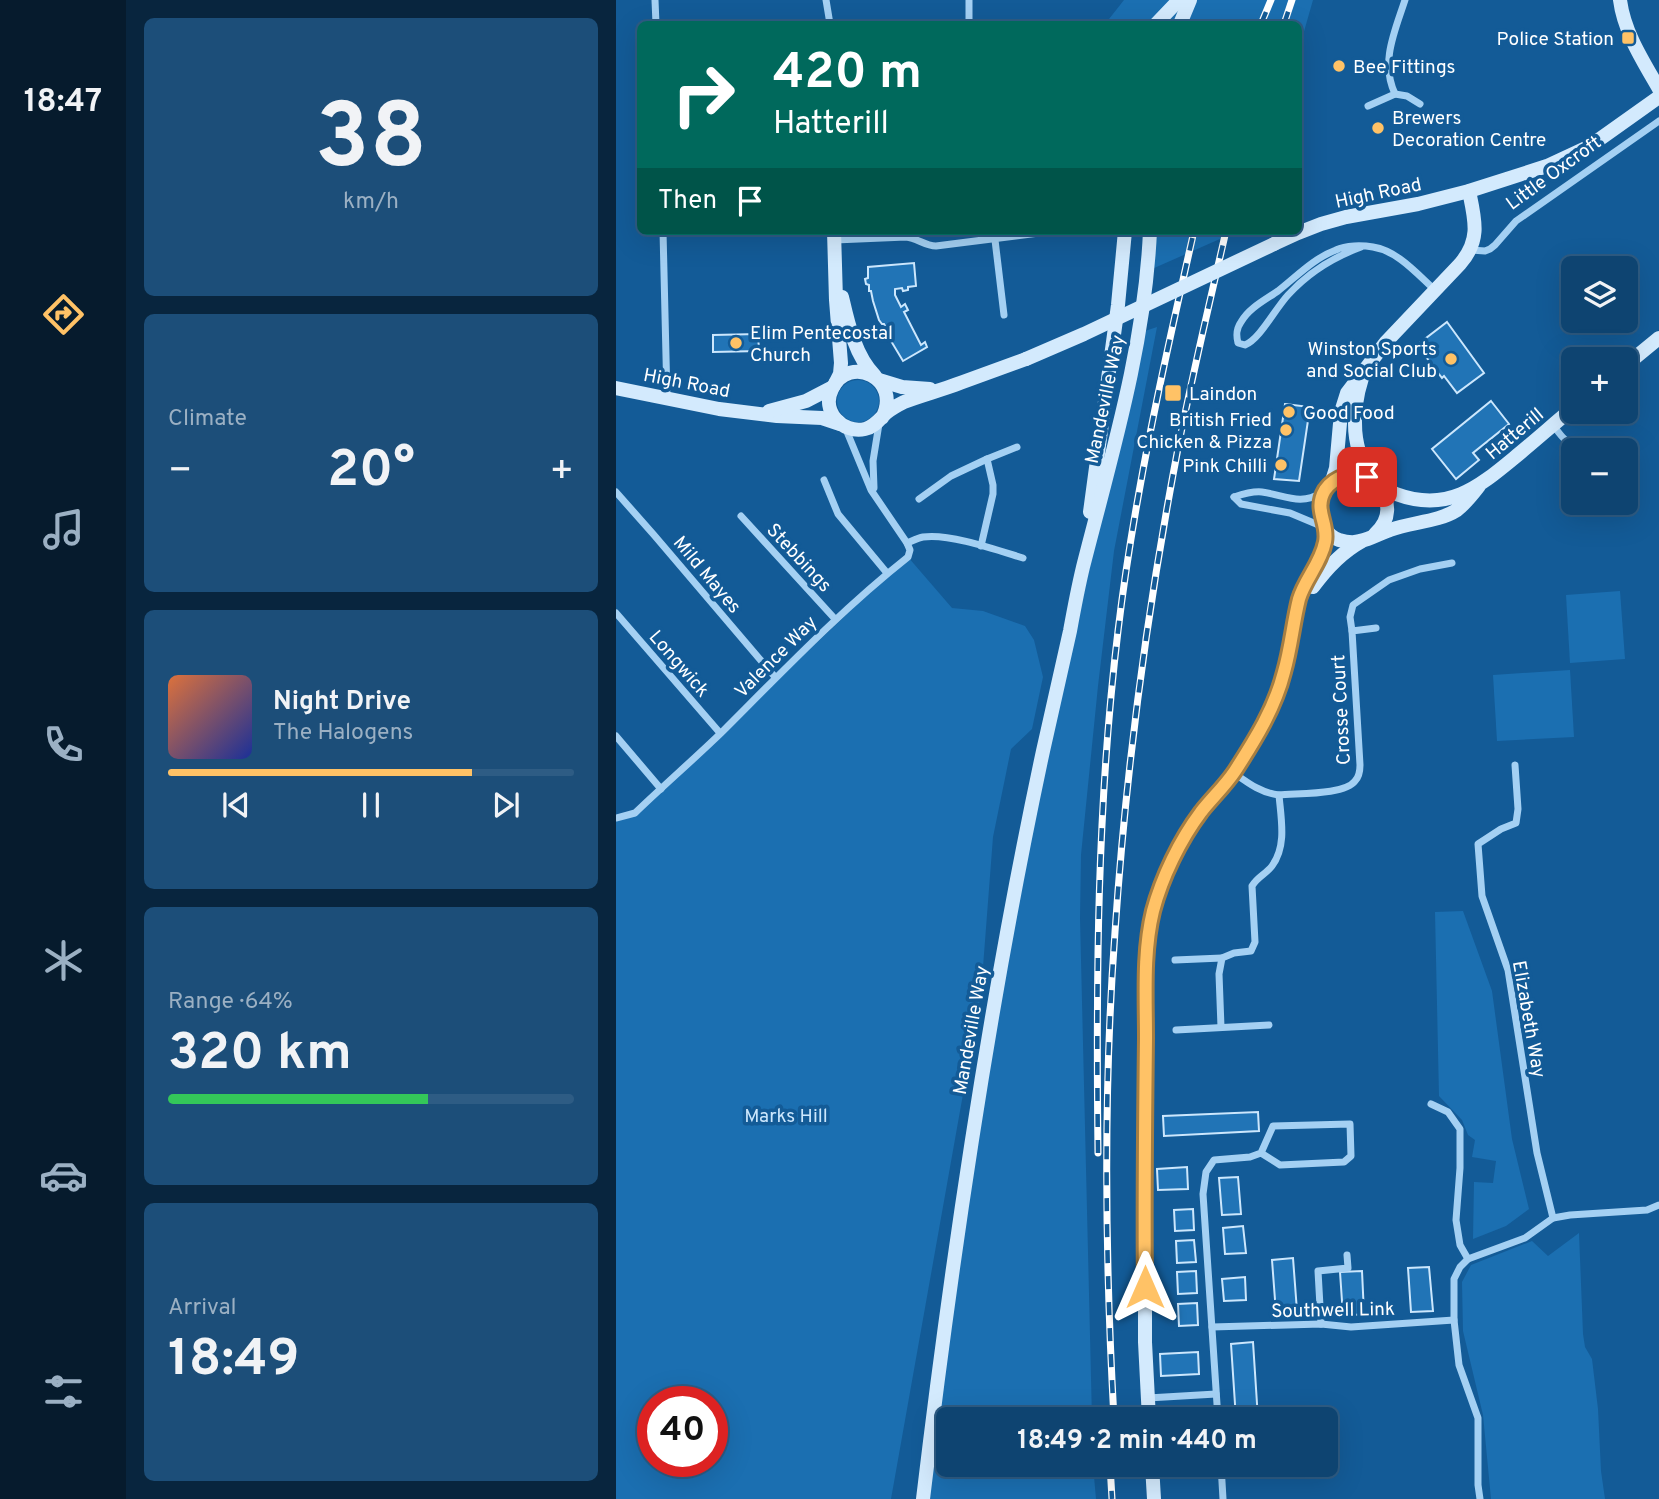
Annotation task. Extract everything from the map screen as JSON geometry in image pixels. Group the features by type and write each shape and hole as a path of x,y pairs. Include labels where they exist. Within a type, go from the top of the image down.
{"street":[{"path":"654,0 656,21"},
{"path":"826,0 830,21"},
{"path":"1159,21 1179,0"},
{"path":"1181,21 1190,0"},
{"path":"1395,94 1387,65 1405,0"},
{"path":"1620,0 1622,15 1629,32 1659,89"},
{"path":"969,3 969,21"},
{"path":"969,3 974,21"},
{"path":"1368,106 1395,94 1407,96 1420,104"},
{"name":"High Road","path":"1302,232 1346,217 1418,204 1528,173 1579,152 1659,97"},
{"name":"Little Oxcroft","path":"1328,487 1338,459 1341,412 1345,398 1386,342 1471,250 1490,249 1516,221 1659,121"},
{"path":"1469,191 1475,225 1471,250"},
{"path":"663,235 667,398"},
{"path":"1023,558 981,546 933,537 907,543 867,480 842,425 834,417 829,396 840,374 841,363 834,236 906,237 936,246 1026,235"},
{"name":"Mandeville Way","path":"1082,572 1121,284 1125,235"},
{"name":"Mandeville Way","path":"923,1499 955,1249 987,1046 1029,821 1082,572 1126,396 1146,283 1150,235"},
{"name":"High Road","path":"881,419 897,405 1026,359 1294,235"},
{"path":"995,240 1003,315"},
{"path":"1361,247 1305,279 1281,303 1254,340 1245,345 1238,342 1236,334 1241,322 1261,303 1330,252 1347,247 1361,247 1376,248 1390,252 1435,290"},
{"path":"835,261 852,333 862,360 884,388 887,397 887,408 881,419 872,468 874,491 879,502"},
{"path":"1638,355 1659,338"},
{"path":"1365,370 1354,416 1354,429 1364,467 1376,483"},
{"path":"834,385 851,373 864,373 877,378"},
{"name":"High Road","path":"877,378 909,388 945,388"},
{"name":"High Road","path":"751,413 794,405 834,385"},
{"name":"High Road","path":"616,388 719,409 822,418 842,425"},
{"name":"Hatterill","path":"1366,540 1448,514 1464,504 1479,486 1561,418"},
{"path":"842,425 860,430 870,428 881,419"},
{"path":"1553,425 1563,438"},
{"path":"919,499 951,476 1017,447"},
{"path":"981,546 993,494 987,459"},
{"name":"Hatterill","path":"1148,1407 1144,1163 1147,948 1153,911 1163,881 1185,836 1234,773 1273,704 1284,674 1301,593 1321,556 1325,542 1326,529 1320,510 1328,487 1347,475 1362,476 1406,497 1434,501 1455,497 1479,486"},
{"path":"824,480 838,514 887,573"},
{"name":"Hatterill","path":"1294,626 1308,596 1328,568 1338,558 1381,529 1387,516 1387,500 1376,483"},
{"path":"1328,487 1313,498 1304,500 1257,492 1234,497 1241,504 1290,513 1310,520 1342,541 1366,540"},
{"name":"Mild Mayes","path":"616,492 775,677"},
{"name":"Stebbings","path":"741,516 835,619"},
{"name":"Valence Way","path":"616,818 635,813 835,619 908,556 910,550 907,543"},
{"name":"Crosse Court","path":"1234,773 1269,794 1343,789 1354,783 1359,775 1360,756 1350,617 1353,605 1389,580 1420,569 1452,563"},
{"name":"Longwick","path":"616,613 720,733"},
{"name":"Crosse Court","path":"1352,631 1376,628"},
{"path":"616,736 661,789"},
{"name":"Elizabeth Way","path":"1516,765 1516,823 1478,844 1482,896 1508,970 1537,1153 1552,1218"},
{"path":"1175,960 1222,958 1251,951 1255,942 1252,886 1278,858 1282,842 1279,794"},
{"path":"1221,1027 1219,974 1222,958"},
{"path":"1177,1030 1269,1026"},
{"path":"1431,1104 1448,1112 1460,1129 1456,1220 1460,1245 1468,1259"},
{"path":"1217,1407 1203,1194 1206,1172 1214,1160 1250,1157 1261,1153 1273,1126 1350,1124 1352,1156 1344,1162 1280,1165 1261,1153"},
{"path":"1480,1499 1478,1418 1459,1365 1454,1320 1454,1279 1460,1267 1468,1259 1525,1238 1552,1218 1647,1210 1659,1205"},
{"path":"1321,1324 1318,1271 1348,1268 1347,1255"},
{"name":"Southwell Link","path":"1212,1327 1321,1324 1351,1327 1454,1320"},
{"path":"1147,1398 1216,1394"},
{"path":"1153,1477 1154,1499"},
{"path":"1222,1477 1223,1499"}],"green space":[{"path":"1124,0 1313,0 1302,38 1302,21 1109,19"},
{"path":"1156,235 1229,235 1152,269"},
{"path":"1157,327 1114,551 1081,855 1080,918 1092,1407 938,1407 999,975 1142,332"},
{"path":"858,380 873,386 879,401 873,416 858,422 843,416 837,401 843,386"},
{"name":"Marks Hill","path":"908,557 952,608 983,611 1025,626 1034,640 1043,677 1032,729 1011,749 993,837 981,993 891,1499 616,1499 616,818 635,813 842,619 887,573"},
{"path":"1620,591 1625,659 1570,663 1566,595"},
{"path":"1570,670 1574,737 1497,741 1493,675"},
{"path":"1463,911 1492,991 1512,1139 1529,1209 1506,1226 1473,1239 1474,1182 1493,1183 1496,1161 1472,1157 1475,1140 1468,1135 1462,1120 1439,1096 1435,912"},
{"path":"1579,1233 1583,1334 1585,1347 1592,1359 1605,1499 1491,1499 1483,1415 1463,1331 1462,1282 1471,1265 1532,1241 1548,1256"},
{"path":"936,1421 936,1477 1094,1477 1096,1499 925,1499"}],"building":[{"path":"914,263 916,286 903,291 902,288 895,289 895,295 901,307 905,304 908,310 904,312 921,345 925,342 927,347 903,361 884,324 879,320 865,279 868,278 868,267"},
{"name":"Winston Sports and Social Club","path":"1447,322 1484,373 1457,393 1417,345"},
{"name":"Elim Pentecostal Church","path":"758,334 759,351 713,352 713,335"},
{"path":"1491,401 1509,424 1473,453 1479,460 1456,479 1432,449"},
{"path":"1285,404 1310,407 1299,481 1274,479"},
{"path":"1258,1112 1259,1131 1164,1136 1163,1116"},
{"path":"1187,1167 1188,1189 1158,1190 1157,1169"},
{"path":"1238,1177 1241,1214 1222,1215 1219,1178"},
{"path":"1193,1209 1194,1230 1175,1231 1174,1210"},
{"path":"1243,1226 1246,1253 1225,1254 1223,1228"},
{"path":"1194,1240 1196,1262 1177,1263 1176,1241"},
{"path":"1293,1258 1297,1311 1276,1313 1272,1260"},
{"path":"1429,1267 1433,1311 1411,1312 1408,1268"},
{"path":"1196,1271 1197,1293 1178,1294 1177,1272"},
{"path":"1362,1271 1364,1314 1343,1316 1340,1272"},
{"path":"1245,1277 1246,1300 1224,1301 1222,1279"},
{"path":"1197,1303 1198,1325 1179,1326 1178,1304"},
{"path":"1253,1342 1257,1407 1235,1407 1231,1344"},
{"path":"1198,1352 1199,1374 1161,1376 1160,1354"}],"railway":[{"path":"1262,21 1271,0"},
{"path":"1285,21 1292,0"},
{"path":"1098,1153 1099,892 1111,696 1141,480 1193,235"},
{"path":"1114,1407 1107,1236 1107,1115 1111,993 1125,809 1148,625 1168,504 1190,390 1225,235"},
{"path":"1111,1477 1112,1499"}],"place":[{"name":"Police Station","path":"1628,38"},
{"name":"Bee Fittings","path":"1339,66"},
{"name":"Brewers Decoration Centre","path":"1378,128"},
{"name":"Elim Pentecostal Church","path":"736,343"},
{"name":"Winston Sports and Social Club","path":"1451,359"},
{"name":"Laindon","path":"1173,393"},
{"name":"Good Food","path":"1289,412"},
{"name":"British Fried Chicken & Pizza","path":"1286,430"},
{"name":"Pink Chilli","path":"1281,465"}],"route":[{"path":"1145,1287 1147,948 1153,911 1163,881 1185,836 1234,773 1273,704 1284,674 1301,593 1315,570 1325,542 1326,529 1320,510 1323,496 1339,478 1347,475 1367,477"}]}
